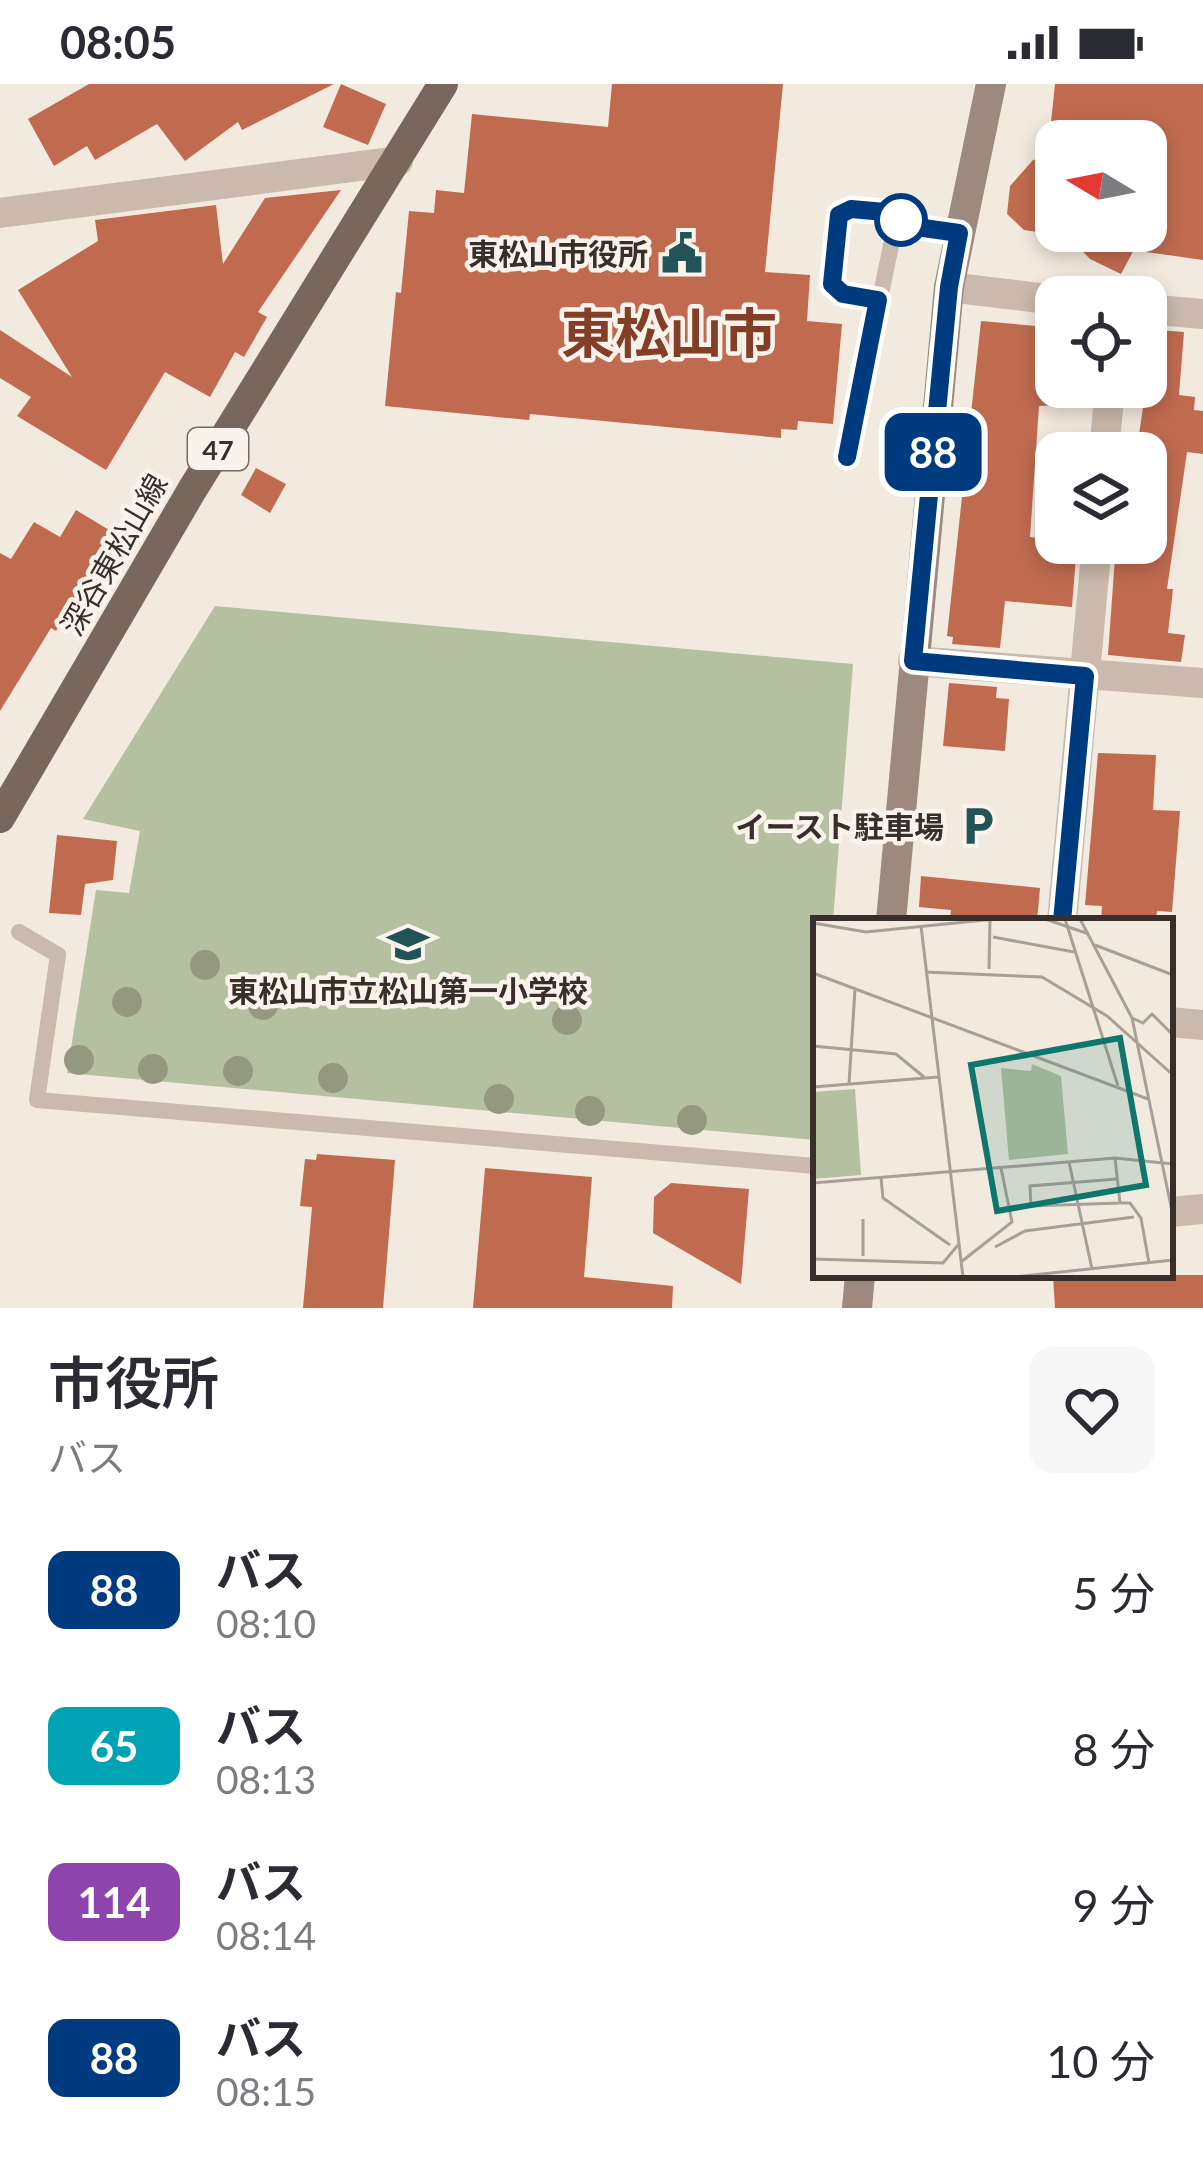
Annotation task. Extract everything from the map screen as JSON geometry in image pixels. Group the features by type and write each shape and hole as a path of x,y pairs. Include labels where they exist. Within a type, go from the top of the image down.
{"main road":[{"name":"深谷東松山線","path":"0,818 192,490 442,84"}],"street":[{"path":"890,918 949,287 992,84"},
{"path":"0,213 398,161"},
{"path":"949,287 1035,297"},
{"path":"1167,311 1203,314"},
{"path":"1062,918 1094,564"},
{"path":"913,661 1203,682"},
{"path":"1173,1022 1203,1025"},
{"path":"1173,1212 1203,1209"},
{"path":"857,1308 860,1278"}],"lane":[{"path":"878,300 834,288 831,274 837,220 847,210 885,212 909,226 959,233"},
{"path":"847,457 890,243 896,231 909,226"},
{"path":"19,932 58,956 37,1100 813,1166"}],"green space":[{"name":"東松山市立松山第一小学校","path":"215,606 853,664 833,918 813,918 813,1140 67,1073 96,890 129,893 140,831 83,819"}],"building":[{"path":"89,84 334,84 242,130 238,122 185,161 157,124 95,160 87,146 54,166 28,119"},
{"path":"341,84 386,104 368,145 323,127"},
{"path":"612,84 783,84 765,272 810,275 807,321 842,324 833,424 798,421 797,430 781,429 781,438 530,414 529,420 385,406 409,211 434,213 436,190 464,193 472,114 608,127"},
{"path":"1055,84 1203,84 1203,260 1146,252 1167,252 1167,120 1051,120"},
{"path":"1033,160 1035,232 1024,230 1007,214 1010,186"},
{"path":"341,190 258,312 267,317 244,357 235,352 210,397 165,372 106,470 17,416 31,397 0,378 0,330 72,377 18,290 98,241 95,220 216,205 223,264 265,198"},
{"path":"1083,252 1133,252 1121,274"},
{"path":"981,321 1035,326 1035,408 1039,408 1030,537 1035,538 1035,564 1075,564 1072,607 1005,601 1000,648 952,644 953,637 947,636"},
{"path":"1167,331 1184,332 1179,395 1195,397 1194,410 1203,411 1203,454 1187,452 1167,589 1173,589 1168,633 1185,635 1181,662 1108,655 1114,564 1167,564 1167,432 1139,432 1143,408 1167,408"},
{"path":"256,468 286,484 270,513 241,495"},
{"path":"76,510 129,542 100,592 85,582 0,711 0,553 11,559 34,522 60,537"},
{"path":"949,683 997,687 996,698 1009,699 1005,751 943,746"},
{"path":"1098,753 1156,755 1153,810 1180,811 1172,912 1157,911 1156,918 1101,918 1102,906 1085,905"},
{"path":"57,835 117,841 113,880 85,884 81,915 49,913"},
{"path":"921,876 1040,888 1037,918 950,918 951,910 919,907"},
{"path":"317,1154 395,1160 383,1308 303,1308 312,1207 300,1206 305,1159 316,1160"},
{"path":"485,1168 592,1177 584,1277 673,1286 672,1308 473,1308"},
{"path":"671,1183 749,1189 741,1284 653,1233 654,1197"},
{"path":"1203,1275 1203,1308 1055,1308 1053,1278"}],"bus line":[{"name":"88","path":"847,457 878,300 843,294 832,284 839,215 851,209 885,212 909,226 959,233 949,287 913,661 1085,676 1062,918"}],"place":[{"name":"東松山市役所","path":"682,253"},
{"name":"イースト駐車場","path":"978,826"},
{"name":"東松山市立松山第一小学校","path":"408,944"}],"district":[{"name":"東松山市","path":"669,332"}]}
